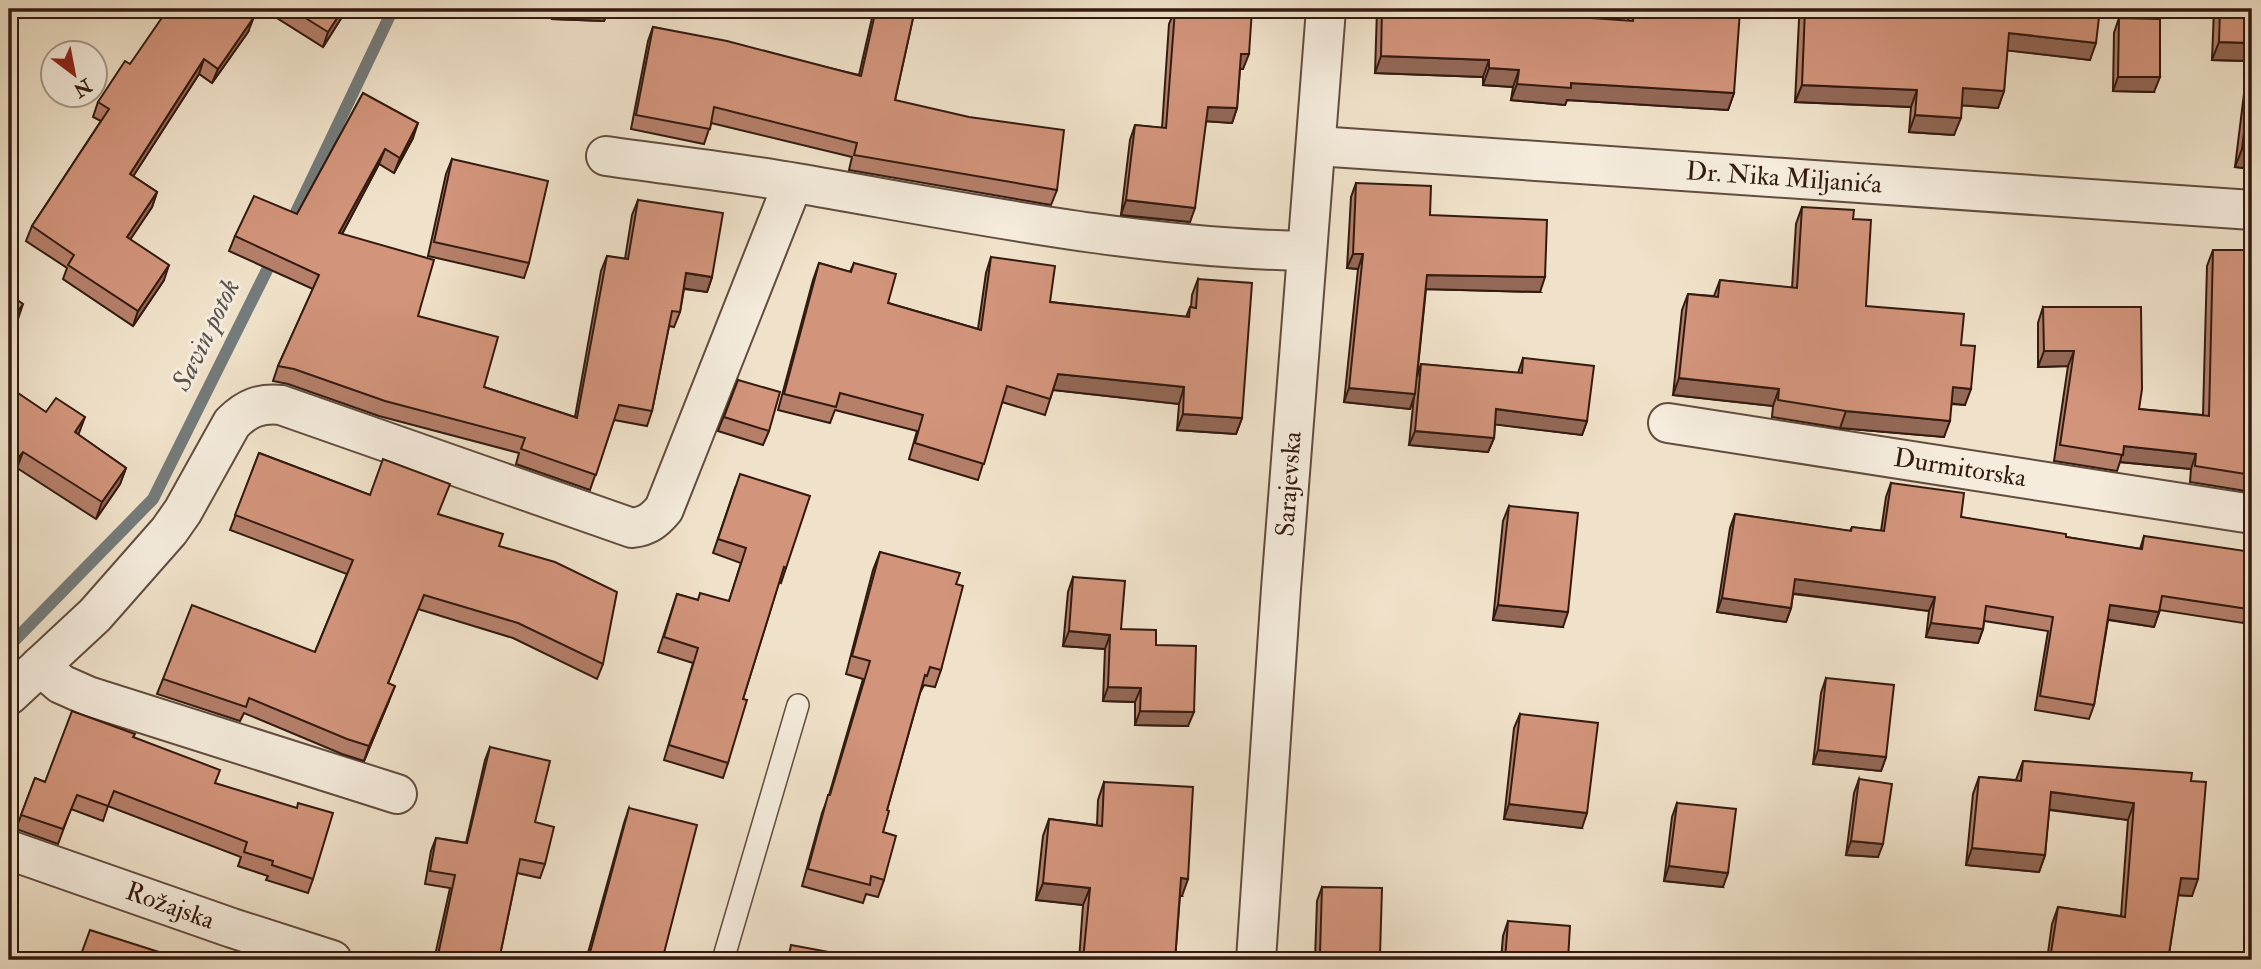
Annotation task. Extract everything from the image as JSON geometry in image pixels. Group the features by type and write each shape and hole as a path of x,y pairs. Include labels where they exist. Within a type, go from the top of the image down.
{"street":[{"name":"Sarajevska","path":"1256,960 1281,589 1326,9"},
{"name":"Dr. Nika Miljanića","path":"1317,146 2252,210"},
{"path":"606,156 793,183 1058,228 1202,245 1307,251"},
{"path":"9,695 95,615 169,531 232,423 243,412 254,407 281,405 632,528 655,520 664,509 793,183"},
{"name":"Durmitorska","path":"1668,422 2252,514"},
{"path":"40,666 61,684 88,696 397,794"},
{"name":"Rožajska","path":"9,850 332,960"}],"lane":[{"path":"723,960 798,705"}],"building":[{"path":"168,9 241,9 254,17 218,69 204,59 130,174 157,192 127,237 169,265 138,311 68,265 74,255 32,226 109,109 108,87 125,61 130,64"},
{"path":"291,9 343,9 328,32"},
{"path":"876,9 915,9 895,100 969,117 1064,130 1057,190 854,155 857,143 714,107 710,129 636,115 653,27 727,41 861,76"},
{"path":"1252,9 1249,54 1241,54 1237,108 1208,107 1195,208 1126,200 1135,125 1166,128 1175,10"},
{"path":"1382,9 1551,9 1550,15 1633,21 1634,9 1740,11 1734,93 1571,83 1571,88 1517,84 1519,70 1489,68 1489,60 1381,56"},
{"path":"1805,9 2100,9 2096,43 2009,33 2004,91 1963,88 1961,118 1915,115 1917,90 1802,85"},
{"path":"2220,9 2252,9 2252,43 2219,42"},
{"path":"2119,18 2160,19 2160,77 2118,77"},
{"path":"2252,64 2252,150 2242,149"},
{"path":"363,93 418,123 400,158 385,149 339,233 434,260 418,316 498,337 484,387 577,418 607,256 628,259 638,200 723,213 712,277 686,273 680,312 672,311 652,411 619,405 596,475 521,449 525,438 385,401 294,369 278,366 319,275 235,236 254,196 297,214"},
{"path":"452,159 548,181 529,263 434,242"},
{"path":"1356,183 1431,186 1430,215 1547,220 1545,277 1427,275 1415,394 1349,388 1363,254 1353,254"},
{"path":"1802,207 1854,210 1853,219 1871,220 1866,306 1964,314 1961,345 1975,346 1971,389 1953,387 1950,421 1846,411 1778,400 1779,389 1679,378 1688,294 1718,297 1720,280 1797,288"},
{"path":"2213,250 2252,250 2252,475 2195,466 2196,454 2124,446 2123,455 2060,445 2074,351 2044,351 2043,307 2141,307 2142,389 2139,409 2209,416"},
{"path":"991,257 1055,266 1050,302 1189,317 1190,307 1196,308 1198,279 1252,283 1242,418 1183,414 1184,387 1058,374 1050,399 1007,386 984,464 915,443 923,415 840,393 836,407 784,394 819,263 851,272 854,263 896,274 888,303 981,330"},
{"path":"9,294 23,304 9,324"},
{"path":"1523,358 1594,366 1587,421 1496,409 1494,438 1415,431 1421,364 1522,373"},
{"path":"738,380 780,392 769,431 724,417"},
{"path":"9,387 46,412 56,398 85,417 75,432 126,468 102,502 23,452 9,469"},
{"path":"259,453 370,495 383,459 450,484 438,514 503,534 499,546 555,562 617,592 603,664 518,623 424,595 388,683 395,686 369,746 249,698 246,707 163,679 192,605 315,652 353,560 235,515"},
{"path":"740,474 810,496 786,568 784,567 743,699 747,700 728,763 669,745 698,648 664,637 677,594 698,600 700,593 729,601 746,548 718,539"},
{"path":"1891,483 1964,493 1961,517 2142,549 2144,536 2252,552 2248,609 2162,596 2159,612 2110,605 2094,705 2040,696 2053,617 1986,606 1983,629 1931,623 1935,597 1795,579 1791,608 1722,598 1735,514 1851,531 1852,527 1884,531"},
{"path":"1509,506 1578,513 1568,612 1498,605"},
{"path":"880,552 960,573 956,584 963,586 941,670 930,667 927,676 925,675 887,810 889,811 883,832 896,836 884,880 871,876 870,885 808,869 870,661 852,656"},
{"path":"1073,577 1125,581 1121,629 1156,630 1156,645 1196,646 1194,712 1140,711 1141,688 1108,687 1110,635 1069,631"},
{"path":"1826,678 1894,685 1886,757 1818,750"},
{"path":"72,711 220,770 215,783 297,808 298,803 333,813 313,879 272,865 273,861 244,852 247,842 114,791 108,806 77,795 63,829 21,815 35,778 45,782"},
{"path":"1520,714 1598,723 1587,813 1509,804"},
{"path":"490,747 550,761 535,822 554,827 545,864 520,859 499,960 462,960 438,955 455,875 430,871 436,838 467,843"},
{"path":"2023,761 2192,773 2191,781 2206,782 2198,879 2181,878 2168,960 2050,959 2058,907 2125,917 2134,803 2051,792 2045,855 1972,848 1979,777 2021,781"},
{"path":"1859,779 1892,784 1883,844 1851,841"},
{"path":"1104,782 1193,787 1188,879 1181,878 1175,960 1083,960 1090,888 1043,883 1049,819 1102,826"},
{"path":"1677,803 1736,809 1728,873 1669,866"},
{"path":"629,808 697,825 664,953 674,956 673,960 588,960"},
{"path":"1322,887 1382,888 1380,955 1320,953"},
{"path":"1508,921 1570,926 1568,960 1505,960"},
{"path":"90,930 184,960 79,960"},
{"path":"791,945 861,958 788,960"}],"waterway":[{"name":"Savin potok","path":"288,229 393,9"},
{"name":"Savin potok","path":"9,646 153,499 275,254"}]}
